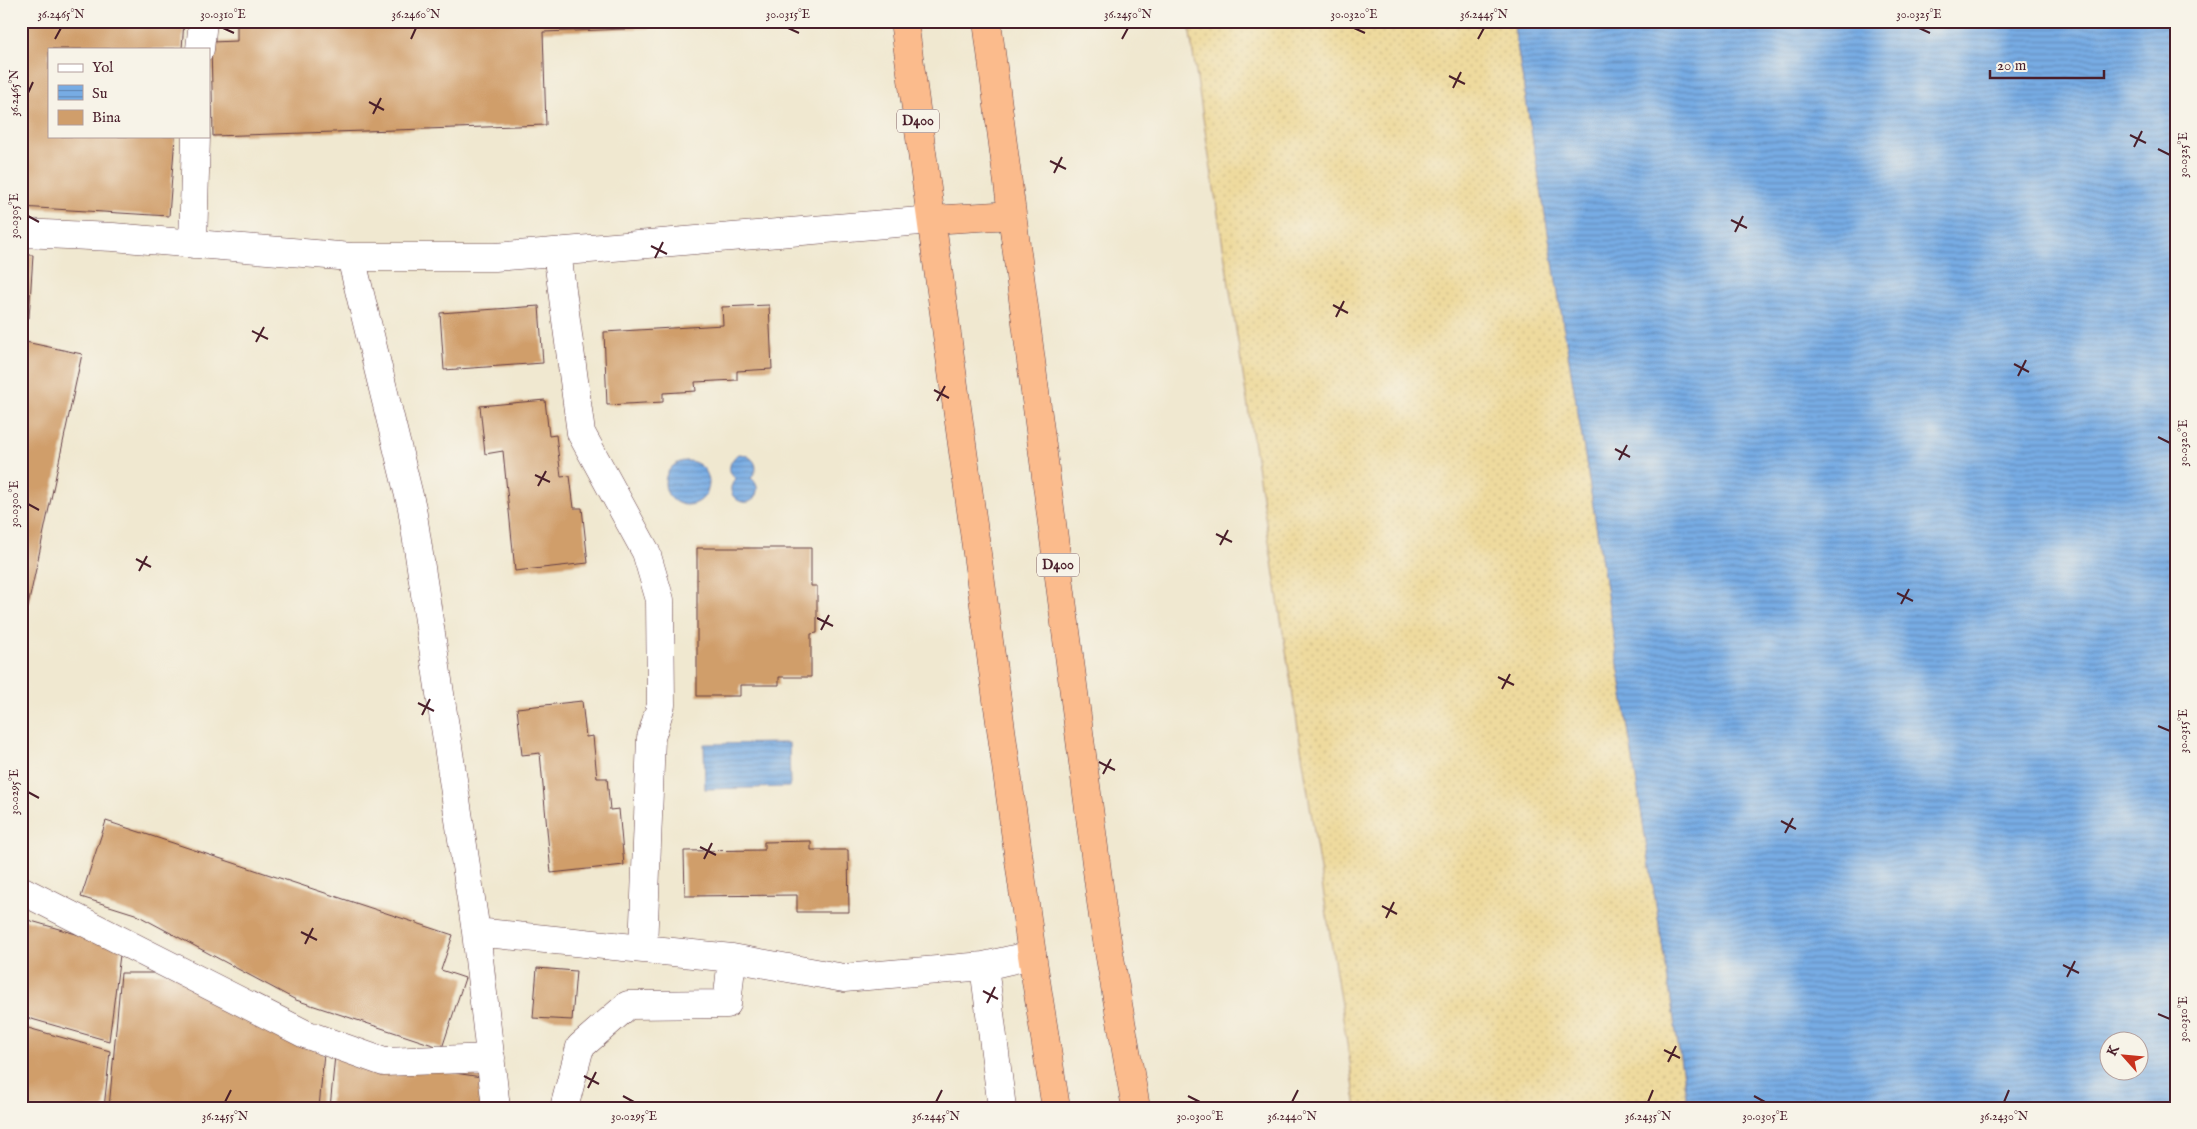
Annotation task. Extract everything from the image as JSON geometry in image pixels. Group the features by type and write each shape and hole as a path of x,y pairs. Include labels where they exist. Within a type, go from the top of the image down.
{"highway":[{"name":"D400","path":"904,21 1032,955 1056,1108"},
{"name":"D400","path":"988,21 1103,917 1136,1108"},
{"path":"932,220 1012,215"}],"street":[{"path":"200,48 202,21"},
{"path":"193,244 196,138"},
{"path":"21,233 113,237 351,257 495,257 932,220"},
{"path":"557,252 581,433 646,552 660,600 661,704 651,738 643,949"},
{"path":"351,257 412,508 476,932 496,1108"},
{"path":"21,890 314,1037 384,1062 491,1058"},
{"path":"476,932 732,958 844,978 912,962 984,966 1032,955"},
{"path":"564,1108 580,1047 628,1005 727,1004 732,958"},
{"path":"984,966 1002,1108"}],"sand":[{"path":"1188,21 1513,21 1588,474 1688,1108 1357,1108"}],"water":[{"path":"1513,21 2176,21 2176,1108 1688,1108 1588,474"},
{"path":"738,454 751,458 756,465 751,478 756,484 757,491 750,502 738,500 731,491 736,479 731,473 730,467 732,460"},
{"path":"687,461 699,465 705,471 709,483 705,495 699,501 687,505 675,501 669,495 665,483 669,471 675,465"},
{"path":"789,743 790,787 705,789 704,744"}],"building":[{"path":"21,21 184,21 182,48 48,48 48,138 175,138 169,216 21,207"},
{"path":"237,21 761,21 761,24 543,32 546,125 213,136 211,42 237,41"},
{"path":"21,255 33,255 29,318 21,318"},
{"path":"769,305 772,369 737,371 737,380 695,382 696,391 663,393 663,402 607,405 604,332 723,325 722,307"},
{"path":"539,306 543,363 444,370 440,313"},
{"path":"21,341 82,354 22,634 21,634"},
{"path":"545,400 549,436 556,435 561,477 570,476 574,508 582,508 588,563 515,571 503,451 485,454 480,406"},
{"path":"697,548 811,548 811,586 817,586 817,633 811,634 811,677 779,677 779,685 740,685 740,696 697,696"},
{"path":"582,701 586,737 593,736 597,778 607,778 610,810 619,809 624,865 551,873 540,753 522,755 517,708"},
{"path":"106,821 453,935 441,970 465,978 442,1048 296,1000 135,914 81,897"},
{"path":"811,841 811,850 848,850 849,912 797,912 797,895 685,896 684,851 764,850 764,842"},
{"path":"21,918 121,947 109,1041 21,1016"},
{"path":"537,968 576,971 572,1020 533,1018"},
{"path":"121,973 174,973 324,1053 319,1108 109,1108"},
{"path":"21,1026 110,1051 104,1108 21,1108"},
{"path":"335,1055 488,1078 487,1108 330,1108"}]}
